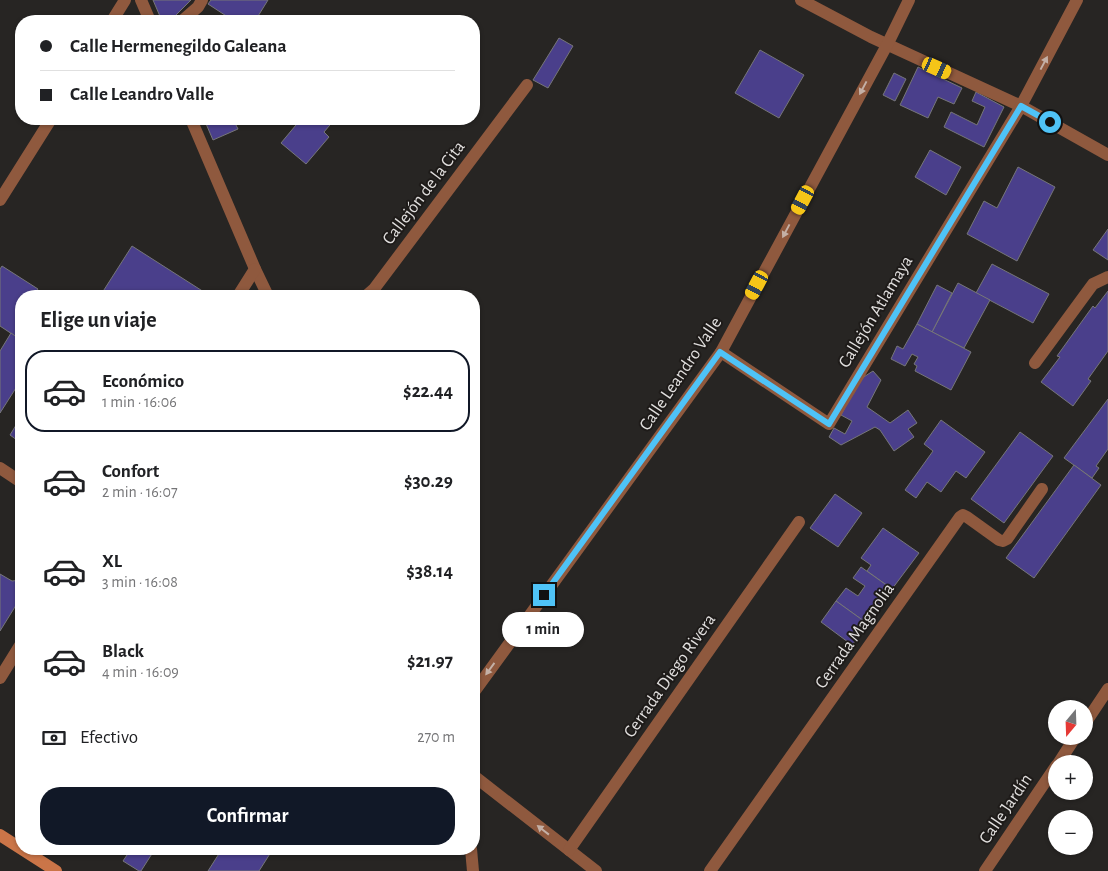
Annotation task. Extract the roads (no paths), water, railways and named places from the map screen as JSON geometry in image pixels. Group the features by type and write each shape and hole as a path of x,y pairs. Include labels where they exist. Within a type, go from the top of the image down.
{"main road":[{"path":"0,835 15,845"},
{"path":"31,855 56,871"}],"street":[{"path":"116,15 126,0"},
{"path":"141,0 147,15"},
{"path":"189,15 198,7 202,0"},
{"path":"801,0 886,45 1021,106 1108,155"},
{"name":"Calle Leandro Valle","path":"480,684 720,352 909,0"},
{"path":"1021,106 1078,0"},
{"name":"Callejón de la Cita","path":"374,290 527,85"},
{"name":"Callejón Atlamaya","path":"720,352 829,424 1021,106"},
{"path":"0,200 47,125"},
{"path":"195,125 265,290"},
{"path":"242,290 255,269"},
{"path":"1035,363 1093,284 1108,277"},
{"path":"0,468 15,478"},
{"name":"Cerrada Magnolia","path":"710,871 960,517 967,517 1003,541 1008,539 1042,489"},
{"name":"Cerrada Diego Rivera","path":"569,850 799,522"},
{"path":"0,678 15,654"},
{"path":"1093,712 1108,689"},
{"name":"Calle Jardín","path":"985,871 1048,778"},
{"path":"480,781 596,871"},
{"path":"471,855 473,871"}]}
